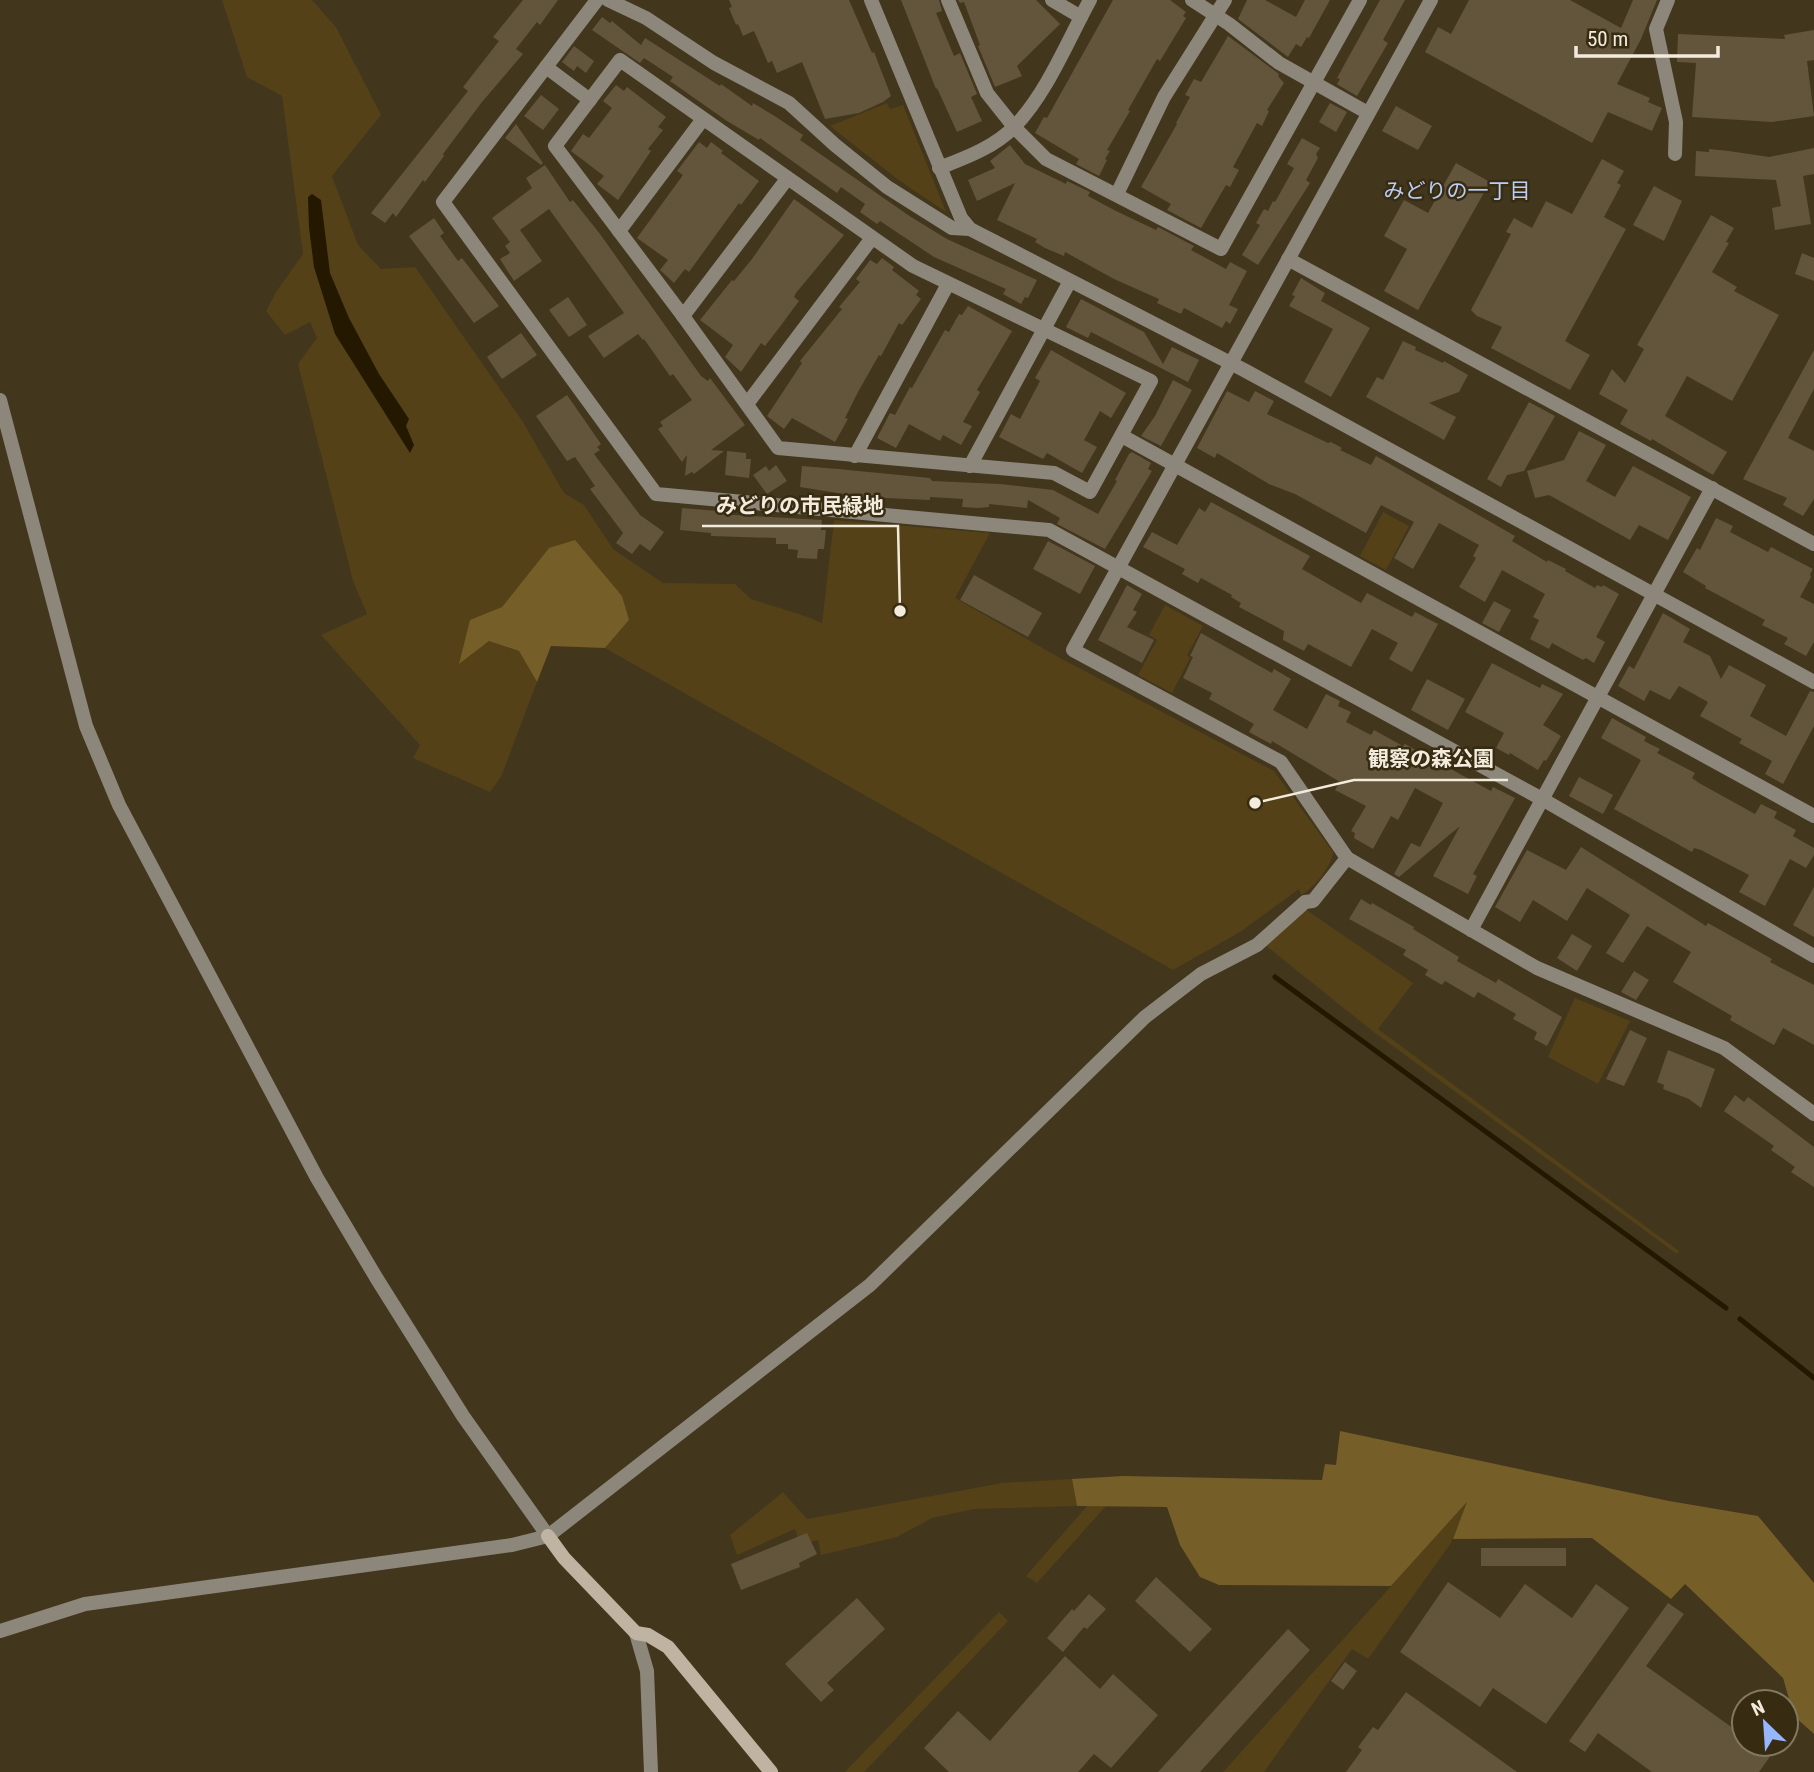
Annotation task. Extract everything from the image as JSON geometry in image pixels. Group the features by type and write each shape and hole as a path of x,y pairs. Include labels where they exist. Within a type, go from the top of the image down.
{"street":[{"path":"597,0 443,202 656,494 1049,530 1542,799 1814,956"},
{"path":"608,0 646,18 714,63 789,103 887,187 952,228 970,229"},
{"path":"871,0 939,168 961,218 970,229 1232,364 1814,682"},
{"path":"948,0 987,93 1014,127 1046,159 1221,250 1360,0"},
{"path":"1052,0 1081,17"},
{"path":"939,168 976,153 1014,127 1042,88 1090,0"},
{"path":"1192,0 1279,63 1368,113"},
{"path":"1117,194 1164,97 1225,0"},
{"path":"1431,0 1073,650 1280,762 1347,858 1537,968 1724,1048 1814,1114"},
{"path":"1668,0 1656,29 1676,122 1675,153"},
{"path":"620,60 703,119 913,266 1151,381 1090,492 1054,473 778,448 555,146 620,60"},
{"path":"546,67 590,100"},
{"path":"619,231 703,119"},
{"path":"683,316 787,179"},
{"path":"747,404 872,239"},
{"path":"1288,259 1814,544"},
{"path":"970,466 1070,281"},
{"path":"855,456 948,284"},
{"path":"0,400 86,726 119,805 317,1178 377,1279 463,1416 564,1558 636,1633 647,1671 651,1772"},
{"path":"1122,436 1814,816"},
{"path":"1471,930 1712,488"},
{"path":"0,1631 85,1604 513,1545 548,1536 870,1285 1145,1017 1201,974 1257,945 1305,902 1313,901 1347,858"},
{"path":"636,1633 649,1635 668,1647 771,1772"}],"shaded area":[{"path":"222,0 312,0 336,27 381,115 332,176 358,245 381,269 415,267 523,422 564,493 584,505 613,549 663,583 735,584 751,599 822,623 834,520 990,533 955,598 1060,658 1274,771 1333,852 1322,876 1301,895 1299,889 1240,932 1173,970 605,648 629,620 549,548 502,607 470,621 460,663 489,641 519,651 537,682 501,777 490,792 413,758 420,745 321,635 367,614 353,581 298,364 317,338 310,322 285,335 266,311 303,254 282,96 247,77"},
{"path":"887,103 890,109 903,105 946,212 900,181 830,126"},
{"path":"312,194 321,200 330,273 349,318 379,374 409,419 406,426 414,445 410,453 335,334 314,267 308,197"},
{"path":"1383,512 1409,526 1386,570 1360,556"},
{"path":"575,540 622,596 629,620 605,648 551,646 537,682 519,651 489,641 459,664 470,620 502,607 549,548"},
{"path":"1165,605 1203,626 1187,655 1190,658 1172,693 1138,675 1157,640 1149,635"},
{"path":"1305,909 1413,983 1378,1029 1679,1251 1677,1254 1375,1033 1265,945"},
{"path":"1575,998 1630,1021 1598,1084 1548,1057"},
{"path":"1340,1431 1669,1501 1758,1516 1814,1583 1814,1734 1800,1721 1800,1688 1786,1688 1783,1678 1685,1584 1671,1599 1592,1538 1453,1539 1467,1502 1391,1586 1219,1585 1200,1577 1180,1545 1167,1507 1077,1506 1072,1479 1123,1476 1322,1480 1325,1464 1336,1465"},
{"path":"1072,1479 1077,1506 974,1509 932,1518 897,1537 821,1555 818,1540 800,1544 795,1529 737,1555 730,1535 783,1492 807,1519 1002,1483"},
{"path":"1469,1500 1451,1543 1368,1659 1352,1649 1264,1772 1223,1772"},
{"path":"1087,1506 1106,1506 1037,1583 1026,1576"},
{"path":"999,1612 1008,1621 864,1772 845,1772"}],"building":[{"path":"523,0 558,0 540,25 537,22 516,49 523,54 482,102 425,182 423,180 396,217 393,213 385,223 371,213 468,91 463,87 499,41 493,37"},
{"path":"729,0 849,0 891,96 859,113 825,119 802,62 777,73 772,61 768,63 754,31 743,36 729,8 732,7"},
{"path":"901,0 939,0 942,11 936,13 954,56 960,53 977,94 971,97 982,121 957,132 936,89"},
{"path":"958,0 1036,0 1060,24 1017,66 1022,76 995,87 964,2 960,3"},
{"path":"1113,0 1170,0 1186,12 1183,16 1186,18 1160,61 1157,59 1128,110 1130,111 1107,150 1110,151 1099,176 1076,164 1079,159 1035,133 1044,117 1047,118"},
{"path":"1247,0 1265,0 1296,17 1305,0 1330,0 1309,38 1307,37 1301,47 1296,44 1288,57 1238,19"},
{"path":"1380,0 1405,0 1383,40 1388,43 1357,96 1337,84 1340,79 1337,78"},
{"path":"1469,0 1570,0 1621,28 1633,0 1657,0 1641,39 1617,84 1650,98 1648,102 1662,108 1652,131 1608,112 1592,143 1425,52 1438,27 1451,34"},
{"path":"602,17 610,23 612,21 641,45 645,38 752,106 753,103 773,115 803,135 800,140 947,239 1037,280 1028,298 1025,297 1021,304 1003,294 1006,289 934,257 880,221 877,224 860,212 865,204 841,187 837,193 760,138 759,140 727,121 670,81 673,77 644,58 640,63 592,30"},
{"path":"1814,30 1814,60 1807,61 1814,116 1772,122 1692,117 1696,63 1677,62 1678,34 1785,39 1784,35"},
{"path":"1228,36 1279,74 1284,83 1267,110 1269,111 1262,126 1257,123 1233,167 1239,170 1230,187 1226,185 1201,228 1167,210 1171,204 1141,187 1177,124 1190,97 1185,95 1194,79 1201,82"},
{"path":"574,46 594,61 586,73 577,66 574,71 562,62"},
{"path":"616,85 624,91 627,87 666,117 658,127 663,130 648,149 651,151 618,200 597,184 604,176 571,151 583,134 589,138 612,108 603,101"},
{"path":"541,95 559,109 543,130 524,116"},
{"path":"1330,103 1347,112 1336,132 1319,122"},
{"path":"1396,106 1432,126 1418,150 1382,131"},
{"path":"516,124 543,163 541,165 505,138"},
{"path":"1302,138 1320,148 1316,154 1318,158 1306,180 1310,183 1258,265 1242,255 1260,225 1256,223 1264,209 1268,211 1273,201 1275,202 1294,168 1287,164"},
{"path":"699,142 707,148 711,142 723,151 721,153 759,181 741,205 739,203 689,272 685,269 674,283 660,270 668,260 637,238 683,175 677,171"},
{"path":"1010,145 1025,164 1066,184 1067,181 1090,192 1088,196 1156,230 1158,227 1194,246 1191,250 1226,269 1230,262 1247,271 1229,305 1238,309 1230,324 1226,321 1222,328 1184,308 1181,314 1157,303 1159,299 1114,279 1065,252 1064,256 1045,248 1035,242 1037,239 997,220 1015,183 977,201 968,180 995,168 990,161"},
{"path":"1814,148 1814,174 1803,176 1811,224 1775,230 1772,208 1781,206 1776,180 1695,176 1696,151 1709,152 1709,149 1769,157"},
{"path":"1602,159 1624,171 1617,183 1621,185 1604,217 1626,229 1565,341 1590,355 1570,390 1491,348 1502,327 1477,316 1471,310 1511,234 1506,232 1514,218 1532,228 1546,201 1572,214"},
{"path":"1456,163 1490,182 1418,310 1384,291 1407,249 1384,236 1404,200 1428,213"},
{"path":"545,165 570,202 573,200 600,234 701,376 708,381 710,378 745,425 711,450 724,451 694,474 692,472 685,476 687,455 682,462 658,429 663,426 660,422 692,400 638,334 604,358 588,336 624,313 549,209 520,230 542,261 514,281 500,259 510,253 505,246 510,242 492,218 532,188 526,178"},
{"path":"1654,186 1682,201 1664,241 1633,225"},
{"path":"794,199 844,235 796,293 794,297 799,301 779,328 765,346 761,343 741,372 725,357 733,345 700,320 752,259"},
{"path":"1711,215 1734,228 1726,242 1729,243 1712,272 1737,287 1734,291 1779,315 1732,401 1687,376 1665,416 1727,452 1713,475 1652,439 1651,441 1620,424 1628,410 1599,394 1612,369 1625,383 1644,349 1637,345"},
{"path":"434,218 444,233 440,236 458,261 462,258 499,306 474,323 409,236"},
{"path":"1802,253 1814,258 1814,281 1795,274"},
{"path":"882,258 894,267 892,270 919,291 916,295 921,299 902,325 899,323 881,356 879,355 835,442 792,418 784,429 767,416 802,363 800,361 860,282 856,279 870,260 877,264"},
{"path":"1301,278 1325,293 1321,301 1370,328 1331,397 1304,382 1333,329 1289,306"},
{"path":"568,297 587,325 569,337 549,310"},
{"path":"1081,299 1144,332 1163,364 1172,347 1199,360 1188,382 1091,332 1088,338 1066,327"},
{"path":"968,306 1012,331 977,390 980,392 963,422 972,426 961,445 943,435 940,441 909,424 896,448 877,438 890,413 895,415 910,387 912,388 945,330 949,332 959,314 962,315"},
{"path":"521,333 537,355 502,379 487,357"},
{"path":"1403,341 1416,347 1415,350 1443,363 1444,361 1468,375 1459,392 1429,403 1456,417 1444,440 1366,397 1377,377 1383,380"},
{"path":"1051,350 1126,393 1111,418 1100,411 1084,440 1097,447 1082,473 1047,453 1043,459 999,437 1011,414 1020,419 1040,381 1035,378"},
{"path":"1814,350 1814,389 1788,438 1814,451 1814,499 1803,516 1783,505 1787,498 1743,479"},
{"path":"1173,380 1192,390 1161,446 1141,436 1155,416"},
{"path":"1227,391 1249,402 1255,391 1274,401 1267,414 1328,443 1331,442 1342,448 1340,450 1371,465 1376,456 1515,536 1512,541 1547,562 1548,560 1566,569 1565,571 1595,588 1597,585 1603,585 1619,594 1596,637 1605,642 1594,663 1552,643 1549,649 1530,639 1539,620 1533,617 1545,594 1502,570 1485,602 1459,587 1476,558 1473,556 1479,545 1439,523 1413,569 1394,558 1414,522 1381,505 1366,533 1295,494 1269,484 1217,453 1215,458 1197,448"},
{"path":"567,395 601,444 597,447 600,450 594,454 640,515 664,532 650,551 640,544 632,554 616,543 623,533 590,489 595,486 575,457 567,461 536,416"},
{"path":"1529,402 1555,416 1524,471 1507,475 1501,487 1487,479"},
{"path":"1579,431 1606,445 1586,481 1615,497 1633,466 1691,497 1668,540 1639,525 1630,540 1549,495 1535,498 1527,471 1564,460"},
{"path":"727,451 746,453 746,459 751,459 749,478 725,475"},
{"path":"1132,452 1151,463 1148,469 1152,471 1105,549 1057,524 1060,518 1028,500 1027,508 989,504 989,507 978,508 962,507 963,499 863,497 800,487 802,466 838,469 930,478 932,481 1053,490 1098,514"},
{"path":"776,465 787,481 767,494 753,475 766,466 769,471"},
{"path":"1211,502 1310,556 1302,569 1361,603 1367,593 1412,617 1415,612 1438,624 1412,672 1389,659 1398,643 1372,629 1351,667 1308,644 1304,651 1283,640 1284,631 1239,607 1241,603 1231,597 1232,595 1201,578 1198,583 1182,574 1185,569 1143,547 1152,532 1177,545 1199,508 1205,512"},
{"path":"682,508 718,511 718,514 822,520 821,530 826,530 824,549 818,549 817,559 797,558 798,550 788,549 788,544 776,544 776,538 711,536 711,533 680,530"},
{"path":"1716,518 1733,526 1730,532 1768,552 1771,547 1813,569 1800,597 1814,604 1814,642 1806,656 1784,644 1788,638 1762,625 1765,620 1705,588 1706,586 1683,572 1697,548 1700,550"},
{"path":"1048,541 1095,566 1080,594 1033,569"},
{"path":"974,575 1042,613 1028,637 960,600"},
{"path":"1127,585 1142,594 1133,610 1137,612 1127,627 1154,640 1142,663 1098,640"},
{"path":"1494,601 1511,610 1499,632 1482,623"},
{"path":"1663,613 1690,629 1683,642 1710,656 1721,679 1729,665 1766,685 1750,716 1786,736 1810,691 1814,692 1814,726 1783,784 1765,774 1772,761 1739,743 1742,739 1700,716 1708,702 1679,686 1670,700 1650,690 1644,701 1618,686 1629,666 1634,669"},
{"path":"1201,633 1272,673 1274,669 1291,679 1273,710 1307,729 1326,694 1340,701 1338,706 1351,712 1346,722 1371,735 1374,730 1491,791 1493,787 1515,798 1473,874 1477,876 1468,894 1433,876 1460,826 1399,877 1394,874 1411,843 1420,847 1443,803 1415,788 1398,820 1391,816 1373,849 1354,838 1355,833 1351,831 1366,806 1335,790 1340,782 1272,741 1271,744 1249,732 1254,724 1209,699 1212,693 1183,678"},
{"path":"1492,663 1540,688 1542,684 1563,694 1543,725 1561,736 1538,770 1496,748 1504,733 1465,712"},
{"path":"1427,679 1465,699 1448,730 1411,710"},
{"path":"1612,718 1646,737 1644,741 1660,749 1657,753 1695,773 1692,778 1699,783 1755,814 1761,804 1777,812 1774,818 1796,830 1793,836 1814,848 1814,855 1806,868 1790,859 1765,906 1739,892 1749,875 1701,850 1694,848 1692,852 1614,809 1641,760 1601,738"},
{"path":"1579,777 1613,795 1603,814 1569,796"},
{"path":"1581,847 1706,926 1708,923 1772,959 1770,962 1814,985 1814,1045 1783,1028 1774,1045 1730,1020 1732,1016 1673,982 1691,952 1647,926 1623,963 1606,953 1630,915 1587,888 1567,921 1533,900 1520,922 1495,907 1527,850 1566,870"},
{"path":"1814,887 1814,937 1793,925"},
{"path":"1361,899 1414,927 1413,929 1459,957 1457,961 1496,983 1498,979 1562,1017 1547,1046 1534,1039 1537,1032 1513,1019 1516,1014 1478,992 1474,998 1445,981 1442,985 1425,975 1428,970 1403,955 1406,950 1349,919"},
{"path":"1572,934 1592,946 1577,971 1557,958"},
{"path":"1634,971 1649,980 1636,1000 1621,992"},
{"path":"1630,1030 1647,1038 1624,1086 1606,1079"},
{"path":"1668,1050 1715,1069 1701,1108 1689,1099 1663,1089 1664,1085 1657,1082"},
{"path":"1735,1095 1744,1102 1748,1097 1814,1147 1814,1187 1791,1172 1795,1167 1771,1150 1774,1146 1724,1111"},
{"path":"807,1533 817,1554 799,1563 800,1567 741,1590 731,1564"},
{"path":"1481,1548 1566,1548 1566,1566 1481,1566"},
{"path":"1156,1577 1212,1629 1190,1652 1135,1601"},
{"path":"1448,1582 1500,1618 1525,1584 1572,1618 1596,1584 1629,1608 1546,1724 1493,1688 1480,1707 1400,1652"},
{"path":"1089,1594 1106,1609 1087,1629 1084,1627 1063,1652 1047,1638"},
{"path":"857,1598 885,1629 827,1683 834,1690 821,1702 785,1664"},
{"path":"1668,1603 1684,1614 1646,1666 1730,1726 1730,1758 1769,1758 1759,1772 1652,1772 1598,1733 1585,1752 1569,1741"},
{"path":"1288,1629 1310,1650 1200,1772 1158,1772"},
{"path":"1065,1656 1100,1689 1113,1674 1158,1715 1111,1768 1094,1754 1078,1772 949,1772 924,1748 958,1711 990,1741"},
{"path":"1345,1662 1357,1671 1343,1690 1331,1681"},
{"path":"1406,1692 1517,1772 1346,1772 1362,1750 1358,1747 1373,1727 1378,1730"}],"waterway":[{"path":"1275,977 1726,1308"},
{"path":"1740,1319 1814,1378"}],"place":[{"name":"みどりの市民緑地","path":"900,611"},
{"name":"観察の森公園","path":"1255,803"}],"district":[{"name":"みどりの一丁目","path":"1457,191"}]}
